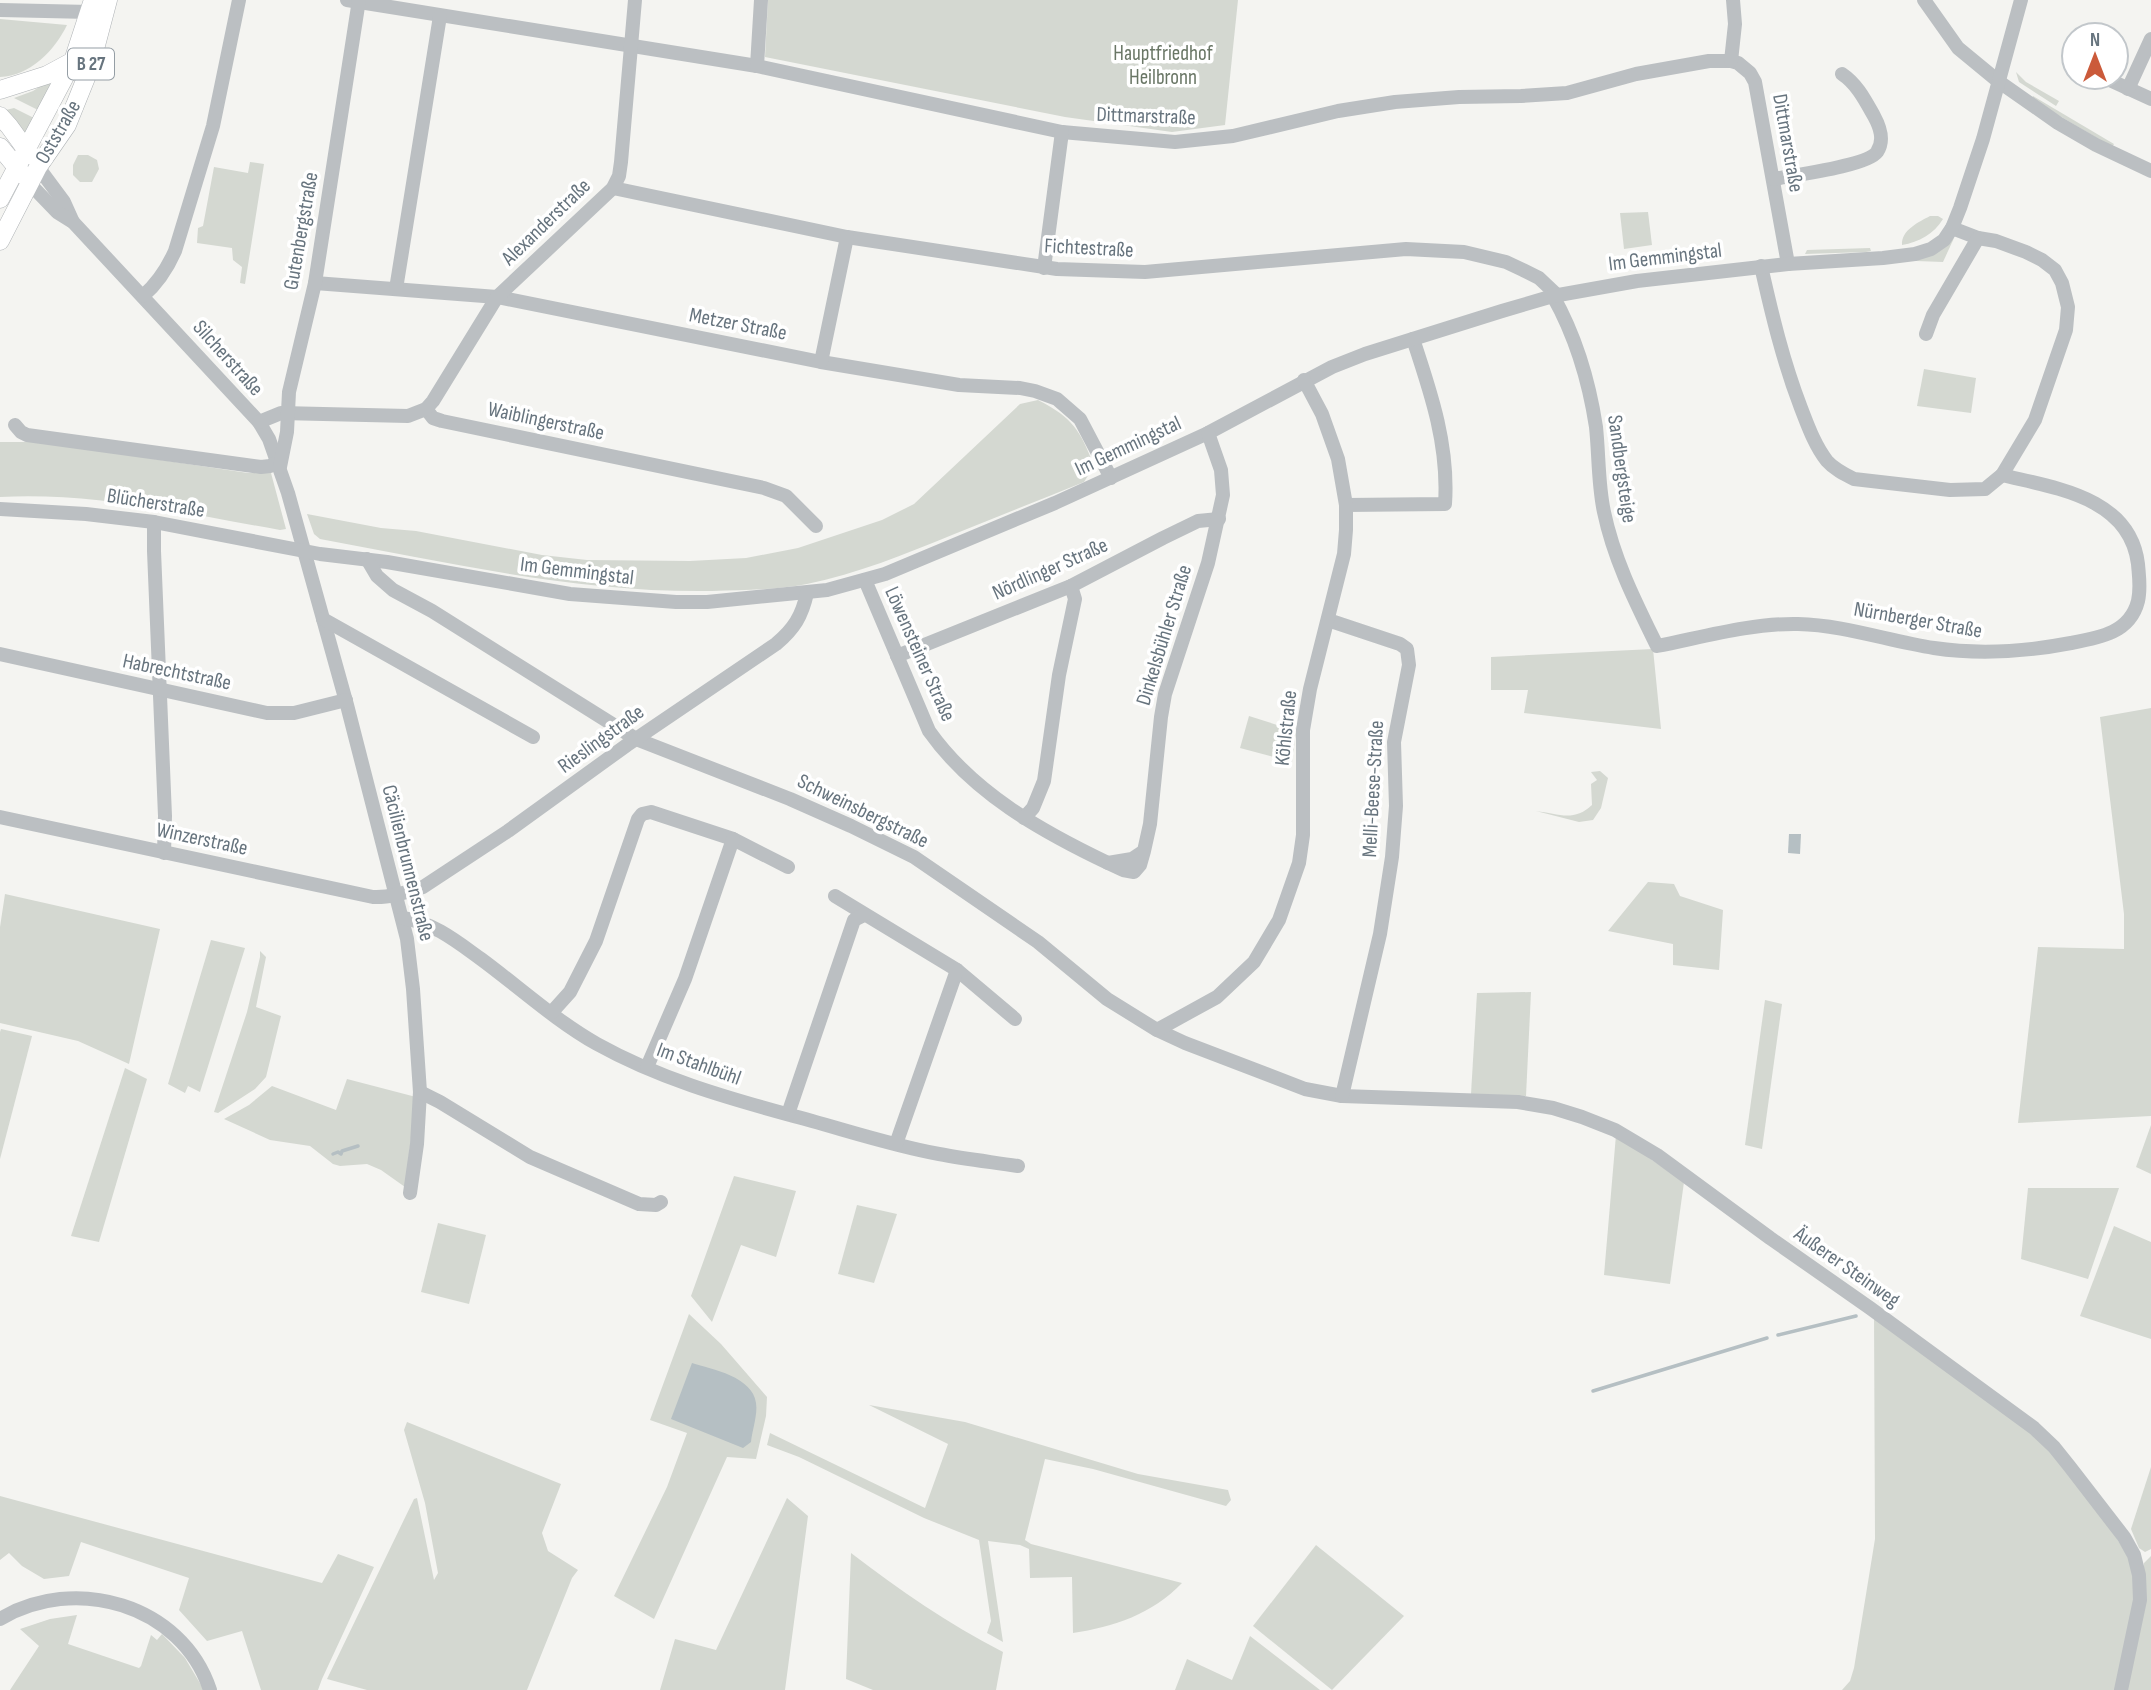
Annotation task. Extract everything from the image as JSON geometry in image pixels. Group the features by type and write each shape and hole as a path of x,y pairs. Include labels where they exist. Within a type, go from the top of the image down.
{"main road":[{"name":"Oststraße","path":"0,241 38,167 65,128 90,68 108,0"},
{"name":"B 27","path":"0,90 47,75 73,61 92,6"},
{"path":"0,199 73,61"},
{"path":"0,116 38,167"},
{"path":"0,147 30,184"}],"street":[{"path":"143,296 167,270 175,251 213,126 239,0"},
{"name":"Alexanderstraße","path":"426,409 498,297 613,188 621,162 629,44 635,0"},
{"path":"757,66 761,0"},
{"path":"1731,61 1735,24 1733,0"},
{"path":"1924,0 1958,47 1998,81 2058,123 2096,145 2151,171"},
{"path":"1761,267 1788,375 1811,433 1827,461 1841,473 1854,479 1969,491 1985,489 2002,475 2035,420 2062,346 2068,318 2066,294 2055,270 2042,260 2012,246 1978,238 1952,228 1978,157 2021,0"},
{"name":"Dittmarstraße","path":"355,1 757,66 1062,132 1175,142 1234,136 1338,111 1395,102 1567,93 1636,74 1682,65 1731,61 1750,73 1755,82 1788,264"},
{"name":"Gutenbergstraße","path":"279,465 289,414 289,392 315,283 355,1"},
{"path":"0,10 92,6"},
{"path":"396,289 440,16"},
{"path":"2130,85 2151,39"},
{"path":"1774,179 1844,166 1870,158 1877,152 1881,136 1877,120 1853,81 1842,74"},
{"path":"2130,90 2151,99"},
{"path":"1044,268 1062,132"},
{"name":"Silcherstraße","path":"38,167 64,202 73,222"},
{"name":"Silcherstraße","path":"30,184 57,212 73,222 259,422 279,465 303,551"},
{"name":"Fichtestraße","path":"613,188 847,237 1044,268 1145,272 1434,249 1464,252 1506,262 1539,278 1555,296"},
{"name":"Im Gemmingstal","path":"303,551 367,559 570,594 617,599 707,602 807,593 885,574 1111,478 1209,432 1304,380 1365,354 1555,296 1637,281 1788,264 1915,254 1944,240 1952,228"},
{"path":"821,362 847,237"},
{"path":"1926,334 1933,315 1978,238"},
{"name":"Metzer Straße","path":"315,283 498,297 821,362 959,385 1020,388 1057,398 1080,419 1111,478"},
{"name":"Sandbergsteige","path":"1555,296 1586,376 1595,426 1603,509 1610,535 1618,562 1657,646"},
{"path":"1346,506 1445,504 1446,470 1438,422 1413,339"},
{"name":"Köhlstraße","path":"1157,1030 1217,997 1254,962 1279,920 1299,863 1303,835 1303,730 1343,554 1346,506 1343,481 1331,437 1304,380"},
{"path":"259,422 272,415 394,417 408,416 426,409"},
{"name":"Waiblingerstraße","path":"426,409 433,418 442,421 764,488 786,496 816,526"},
{"path":"15,425 20,432 27,435 261,467 279,465"},
{"name":"Dinkelsbühler Straße","path":"1108,863 1135,872 1140,865 1150,824 1165,694 1208,563 1223,495 1221,470 1209,432"},
{"name":"Nürnberger Straße","path":"1657,646 1783,623 1833,626 1935,648 1994,653 2094,639 2119,630 2132,616 2138,602 2140,586 2134,545 2123,526 2109,511 2087,499 2061,489 2002,475"},
{"name":"Blücherstraße","path":"0,509 86,514 154,523 303,551"},
{"name":"Nördlinger Straße","path":"897,656 1071,586 1198,521 1219,519"},
{"path":"154,523 165,816 164,853"},
{"name":"Cäcilienbrunnenstraße","path":"303,551 346,700 403,918 413,989 420,1092 417,1144 410,1193"},
{"name":"Schweinsbergstraße","path":"367,559 377,576 393,590 467,632 636,739 800,803 914,857 1038,942 1107,999 1157,1030 1305,1089 1342,1096"},
{"name":"Löwensteiner Straße","path":"864,580 929,731 942,749 992,796 1024,818 1108,863"},
{"path":"1024,818 1033,808 1044,781 1059,675 1074,599 1071,586"},
{"name":"Rieslingstraße","path":"395,894 423,887 519,824 788,634 801,616 807,593"},
{"path":"323,620 533,737"},
{"name":"Melli-Beese-Straße","path":"1328,620 1400,644 1407,649 1409,665 1394,742 1396,806 1390,870 1380,934 1342,1096"},
{"name":"Habrechtstraße","path":"0,654 276,713 303,712 346,700"},
{"path":"552,1012 570,992 596,941 642,814 651,813 733,839 788,867"},
{"name":"Winzerstraße","path":"0,817 373,897 395,894"},
{"path":"647,1067 672,1014 733,839"},
{"path":"835,896 957,970 1015,1019"},
{"path":"788,1114 854,920 864,915"},
{"name":"Im Stahlbühl","path":"403,918 435,927 596,1043 672,1079 896,1144 938,1154 1018,1166"},
{"path":"896,1144 957,970"},
{"path":"420,1092 440,1101 530,1157 639,1204 656,1205 661,1202"},
{"name":"Äußerer Steinweg","path":"1342,1096 1518,1102 1582,1116 1615,1130 1657,1155 2035,1428 2070,1467 2134,1555 2139,1575 2140,1600 2122,1690"},
{"path":"0,1619 21,1608 59,1598 78,1597 119,1604 145,1614 172,1631 197,1662 210,1690"}],"green space":[{"name":"Hauptfriedhof Heilbronn","path":"768,0 1238,0 1225,125 1172,132 1065,117 765,57"},
{"path":"0,19 67,25 56,44 31,67 11,76 0,77"},
{"path":"2016,72 2026,82 2059,101 2056,106 2019,82"},
{"path":"56,76 40,111 14,98 33,91"},
{"path":"2033,96 2114,144 2112,147 2031,99"},
{"path":"14,108 36,119 26,135 6,110"},
{"path":"78,155 88,155 97,160 99,169 92,182 80,182 73,175 73,165"},
{"path":"250,162 264,164 245,284 240,283 242,267 233,260 232,248 197,243 198,228 203,226 214,167 248,173"},
{"path":"1648,212 1652,245 1624,249 1620,213"},
{"path":"1930,216 1943,219 1926,236 1902,245 1904,235"},
{"path":"1954,238 1943,262 1916,261"},
{"path":"1870,248 1871,251 1866,252 1805,254 1807,250"},
{"path":"1924,369 1976,378 1971,413 1917,406"},
{"path":"1038,400 1060,413 1079,434 1094,466 1084,482 881,563 826,580 795,586 712,591 662,590 515,575 320,539 314,534 307,514 542,555 587,560 690,561 746,558 798,548 882,520 914,504 1020,404"},
{"path":"0,442 41,442 248,473 271,473 286,529 106,501 36,496 0,497"},
{"path":"1653,649 1661,729 1524,713 1528,690 1491,690 1491,657"},
{"path":"2151,708 2151,1116 2018,1123 2038,947 2124,949 2124,914 2100,717"},
{"path":"1249,716 1296,731 1292,762 1240,748"},
{"path":"1600,771 1608,778 1601,808 1593,820 1579,822 1536,811 1566,816 1579,814 1592,805 1591,784 1597,780 1591,772"},
{"path":"1648,882 1674,884 1680,896 1723,910 1719,970 1673,965 1673,944 1608,931"},
{"path":"5,894 160,929 129,1064 78,1041 0,1023 0,927"},
{"path":"211,940 245,948 200,1092 188,1086 185,1093 168,1084"},
{"path":"260,951 266,957 256,1007 281,1016 266,1077 255,1089 218,1113 214,1112 247,1012"},
{"path":"1531,992 1526,1096 1471,1094 1477,993"},
{"path":"1765,1000 1782,1004 1762,1149 1745,1145"},
{"path":"1,1029 32,1036 0,1159 0,1032"},
{"path":"125,1068 147,1079 99,1242 71,1236"},
{"path":"347,1079 416,1097 405,1187 381,1170 367,1164 333,1164 310,1146 270,1140 224,1119 249,1105 272,1086 336,1110"},
{"path":"2151,1125 2151,1174 2136,1167"},
{"path":"1616,1135 1684,1182 1670,1284 1604,1275"},
{"path":"734,1176 796,1191 776,1257 741,1245 712,1322 691,1296"},
{"path":"2028,1188 2119,1188 2088,1279 2021,1259"},
{"path":"857,1205 897,1214 874,1283 838,1274"},
{"path":"438,1223 486,1235 469,1304 421,1292"},
{"path":"2114,1226 2151,1242 2151,1339 2080,1316"},
{"path":"1874,1312 2046,1440 2092,1498 2143,1581 2144,1563 2151,1556 2151,1690 1842,1690 1850,1681 1854,1668 1875,1539"},
{"path":"689,1314 721,1344 767,1397 766,1416 756,1459 727,1457 654,1619 614,1596 667,1487 687,1433 650,1420"},
{"path":"869,1405 965,1422 1138,1474 1228,1490 1231,1500 1226,1506 1093,1469 1045,1459 1025,1540 1031,1544 1182,1583 1158,1603 1132,1617 1073,1633 1072,1577 1030,1578 1029,1549 1020,1545 988,1541 1003,1642 987,1633 991,1621 979,1540 924,1518 799,1457 767,1445 770,1433 925,1508 948,1444"},
{"path":"407,1422 561,1484 542,1533 548,1551 578,1570 572,1578 527,1690 367,1690 327,1679 414,1499 417,1498 434,1580 438,1573 425,1503 404,1430"},
{"path":"2151,1467 2151,1549 2145,1552 2139,1548 2131,1529"},
{"path":"0,1496 322,1583 338,1554 374,1567 318,1690 261,1690 242,1631 207,1641 179,1610 189,1578 81,1542 69,1576 44,1579 22,1566 9,1553 0,1560"},
{"path":"787,1498 808,1516 785,1690 660,1690 675,1639 716,1650"},
{"path":"1316,1545 1404,1616 1332,1690 1253,1626"},
{"path":"851,1553 925,1606 1003,1652 996,1690 873,1690 846,1679"},
{"path":"77,1615 68,1644 139,1668 151,1635 157,1640 162,1634 185,1658 204,1690 10,1690 39,1646 20,1629 50,1619"},
{"path":"1250,1636 1320,1690 1175,1690 1187,1659 1232,1680"}],"shaded area":[{"path":"1789,834 1801,834 1800,854 1788,853"},
{"path":"692,1363 740,1380 753,1394 756,1412 751,1442 743,1448 671,1419"}],"waterway":[{"path":"333,1154 341,1154 342,1151 358,1146"},
{"path":"1778,1335 1856,1316"},
{"path":"1593,1391 1767,1338"}]}
